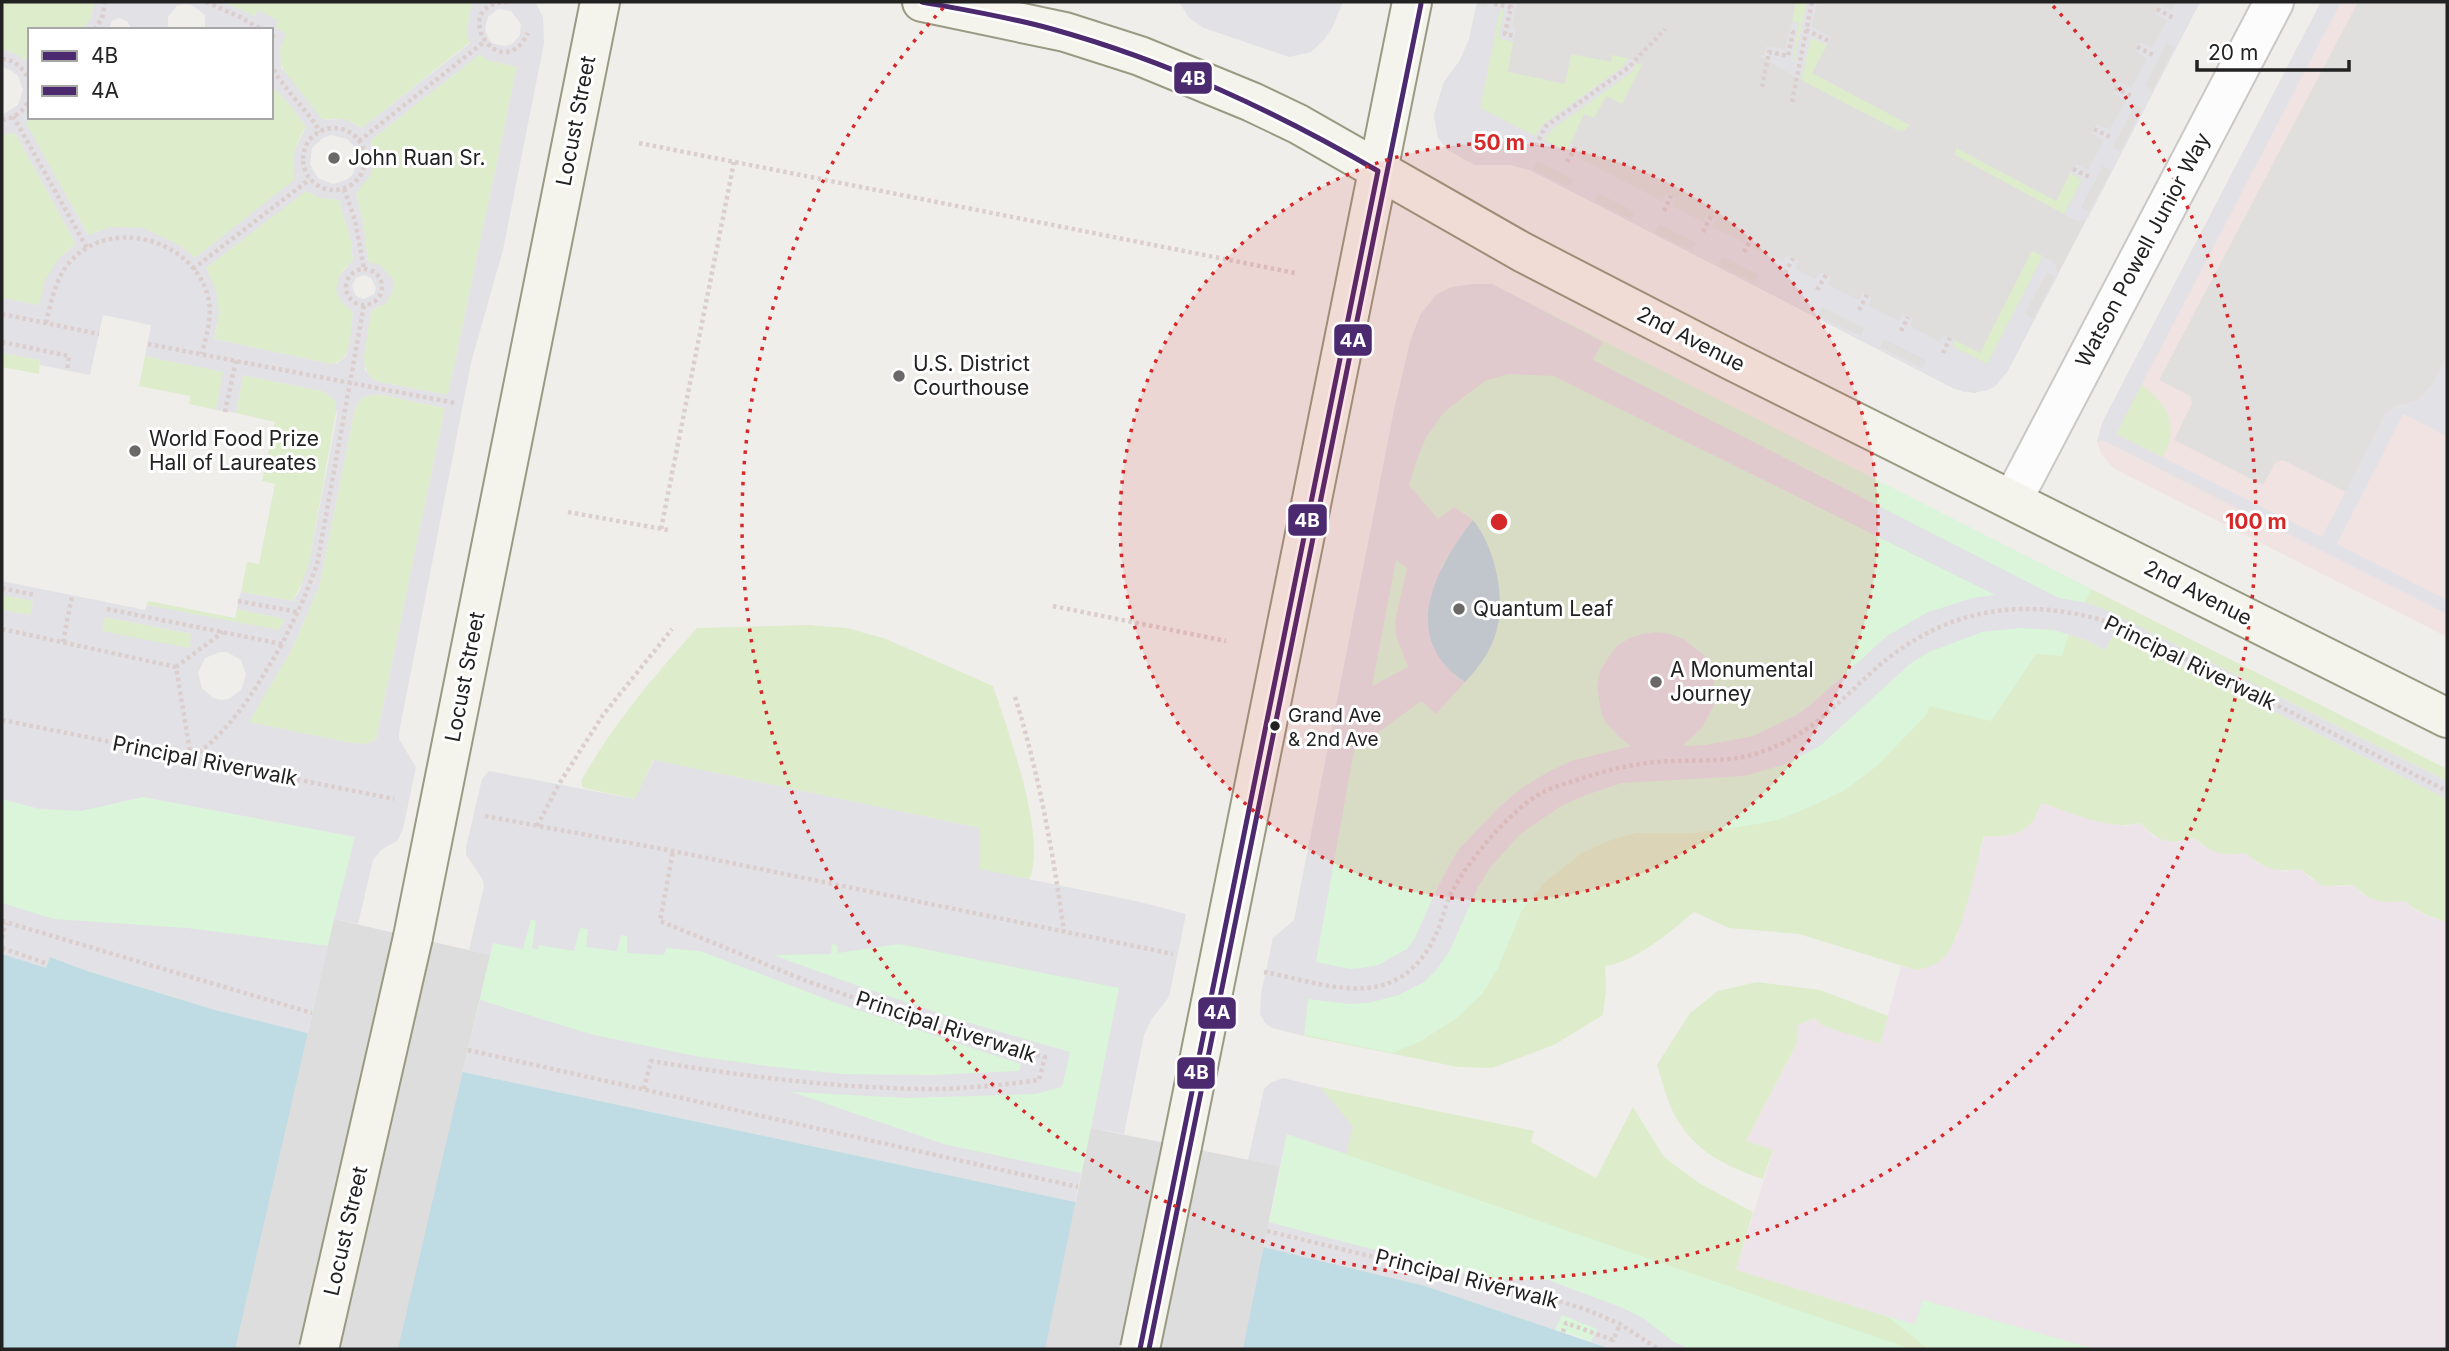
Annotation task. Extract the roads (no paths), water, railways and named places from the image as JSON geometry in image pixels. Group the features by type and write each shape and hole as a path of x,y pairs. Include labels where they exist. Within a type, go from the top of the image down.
{"main road":[{"name":"Locust Street","path":"319,1349 413,937 600,2"},
{"name":"2nd Avenue","path":"922,2 1065,32 1140,56 1252,102 1298,124 1572,278 1733,361 2447,718"},
{"path":"1140,1349 1412,2"}],"street":[{"name":"Watson Powell Junior Way","path":"2013,499 2274,2"}],"water":[{"path":"1473,520 1488,545 1493,560 1500,607 1493,643 1465,682 1445,664 1433,645 1428,624 1436,581 1446,560"},
{"path":"2,954 46,968 50,957 215,1010 463,1072 1075,1202 1425,1286 1611,1349 2,1349"}],"place":[{"name":"John Ruan Sr.","path":"334,158"},
{"name":"U.S. District Courthouse","path":"899,376"},
{"name":"World Food Prize Hall of Laureates","path":"135,451"},
{"name":"Quantum Leaf","path":"1459,609"},
{"name":"A Monumental Journey","path":"1656,682"},
{"name":"Grand Ave & 2nd Ave","path":"1275,726"}]}
